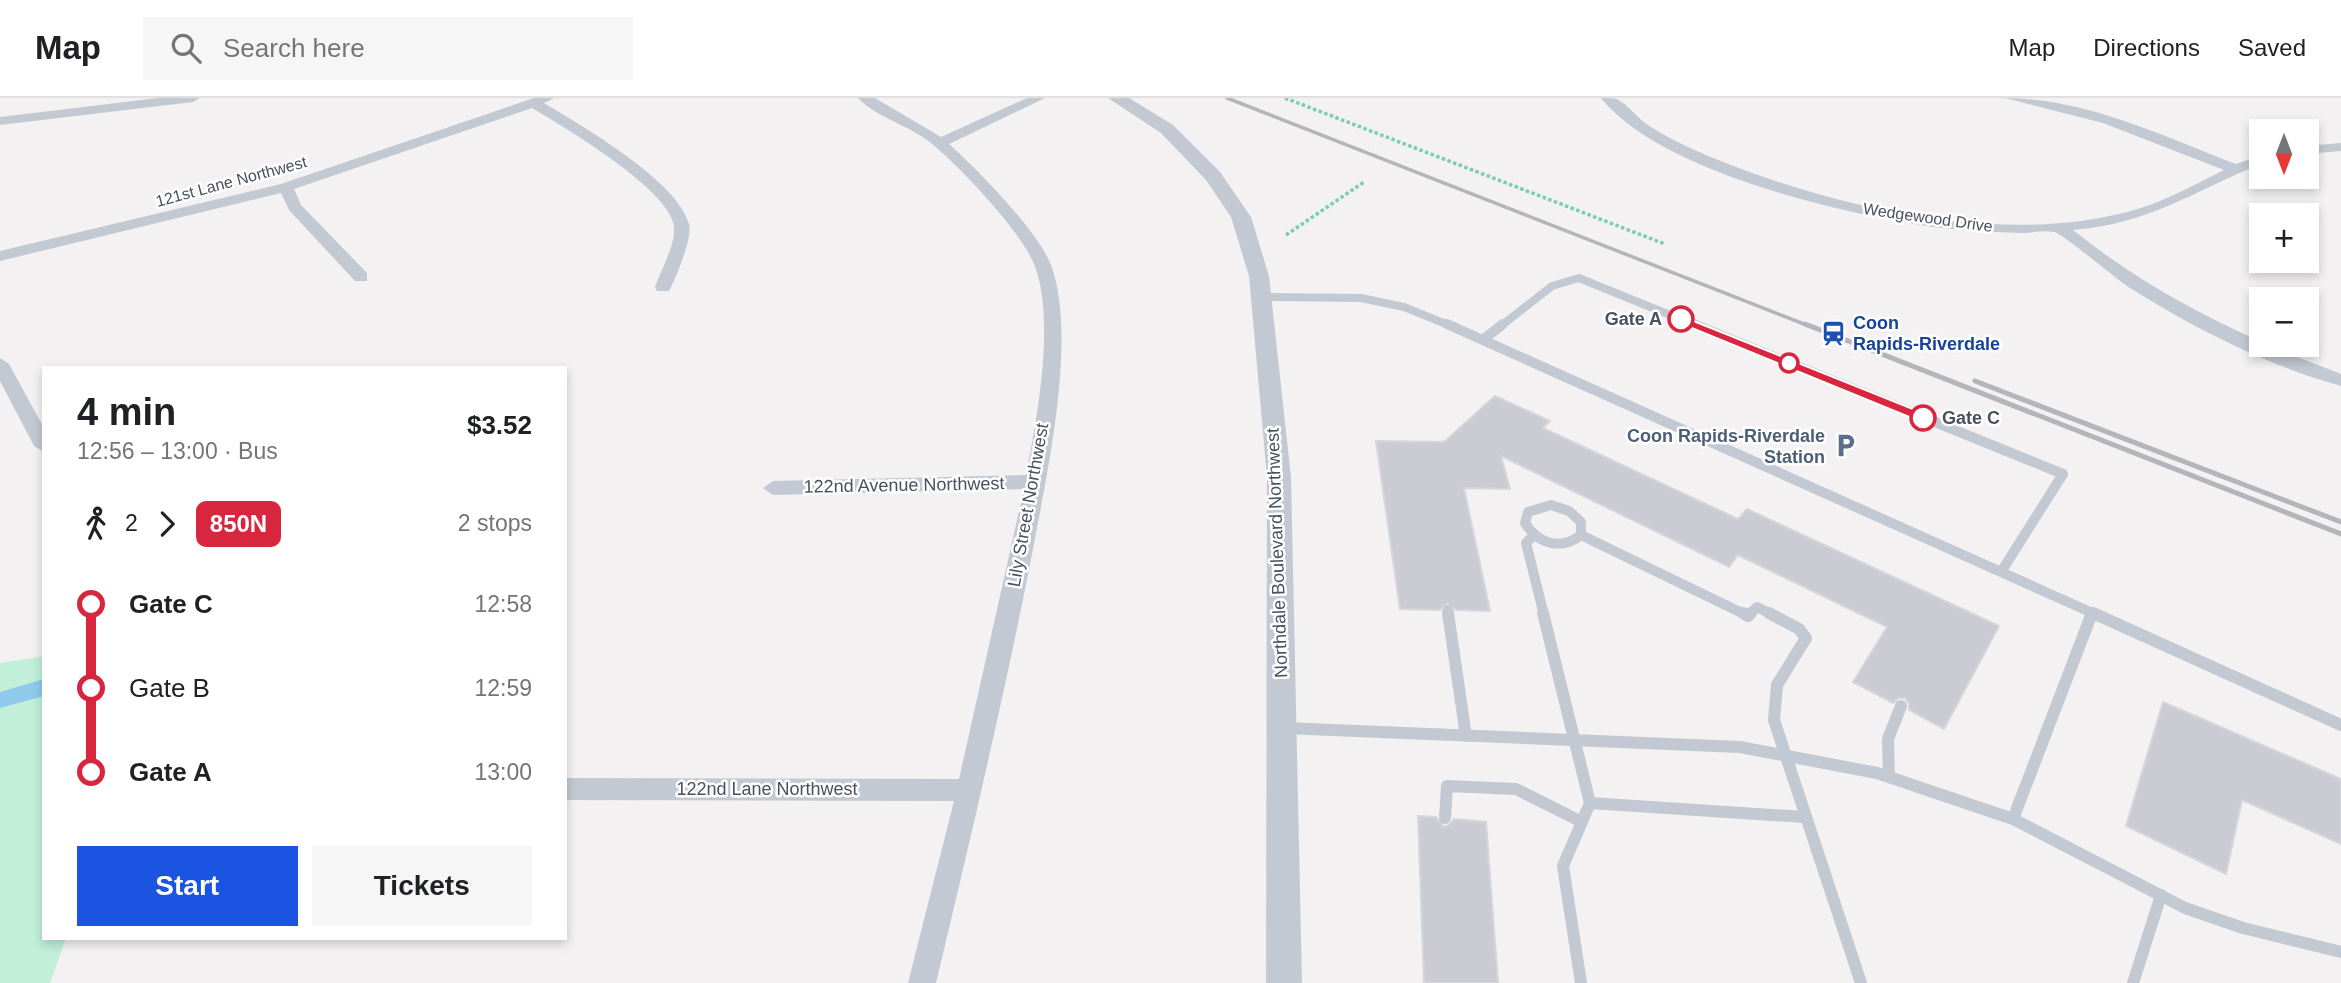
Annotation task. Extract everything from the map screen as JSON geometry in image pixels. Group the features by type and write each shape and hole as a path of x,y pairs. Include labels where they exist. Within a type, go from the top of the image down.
{"street":[{"path":"0,121 193,98"},
{"name":"Lily Street Northwest","path":"865,98 939,143 1010,220 1042,264 1050,315 1049,376 1035,482 1001,656 922,983"},
{"path":"939,143 1038,98"},
{"name":"Northdale Boulevard Northwest","path":"1118,98 1167,129 1213,176 1241,217 1259,276 1279,477 1284,983"},
{"name":"Wedgewood Drive","path":"1608,98 1645,130 1718,165 1807,195 1933,221 2019,228 2061,228 2133,216 2249,164"},
{"path":"2012,98 2107,120 2235,169"},
{"path":"541,100 604,147 675,207 682,227 663,288"},
{"name":"121st Lane Northwest","path":"0,256 286,187 541,100"},
{"path":"2319,149 2341,147"},
{"path":"286,187 294,207 361,277"},
{"path":"2061,228 2139,289 2239,341 2341,380"},
{"path":"0,364 42,442"},
{"name":"122nd Avenue Northwest","path":"773,488 1035,482"},
{"name":"122nd Lane Northwest","path":"567,789 970,790"}],"lane":[{"path":"1484,339 1552,286 1579,278 2063,474 2001,572"},
{"path":"1262,297 1361,298 1404,307 1484,339 2341,724"},
{"path":"1551,505 1576,516 1581,522 1581,535 1560,545 1533,536 1525,523 1525,517 1534,508 1551,505"},
{"path":"1581,535 1748,616 1757,607 1799,629 1806,638 1774,686 1771,698 1784,755 1861,983"},
{"path":"1533,536 1526,543 1590,803 1563,866 1581,983"},
{"path":"1448,610 1466,736"},
{"path":"2013,819 2092,613"},
{"path":"1889,777 1888,739 1900,706"},
{"path":"1282,728 1740,747 1889,777 2013,819 2211,918 2282,939 2341,951"},
{"path":"1446,818 1447,786 1516,789 1582,822"},
{"path":"1590,803 1804,817"},
{"path":"2133,983 2161,895"}],"path":[{"path":"1285,98 1665,244"},
{"path":"1286,235 1364,182"}],"green space":[{"path":"42,656 42,940 65,940 50,983 0,983 0,663"}],"water":[{"path":"42,680 42,697 0,708 0,692"}],"building":[{"path":"1495,396 1550,421 1543,428 1738,519 1747,509 1999,626 1944,729 1909,710 1905,698 1899,698 1893,703 1853,682 1887,627 1738,555 1729,567 1501,456 1510,489 1464,488 1490,611 1456,610 1447,603 1440,610 1400,609 1376,441 1444,442"},
{"path":"2163,702 2341,779 2341,844 2242,800 2226,874 2126,826"},
{"path":"1418,816 1436,817 1444,827 1454,819 1486,822 1498,983 1424,983"}],"railway":[{"path":"1227,98 1809,326"},
{"path":"1805,324 2341,534"},
{"path":"1975,381 2341,522"}],"bus line":[{"name":"850N","path":"1681,319 1923,418"}],"place":[{"name":"Gate A","path":"1681,319"},
{"name":"Coon Rapids-Riverdale","path":"1833,333"},
{"name":"Gate C","path":"1923,418"},
{"name":"Coon Rapids-Riverdale Station","path":"1845,446"}]}
